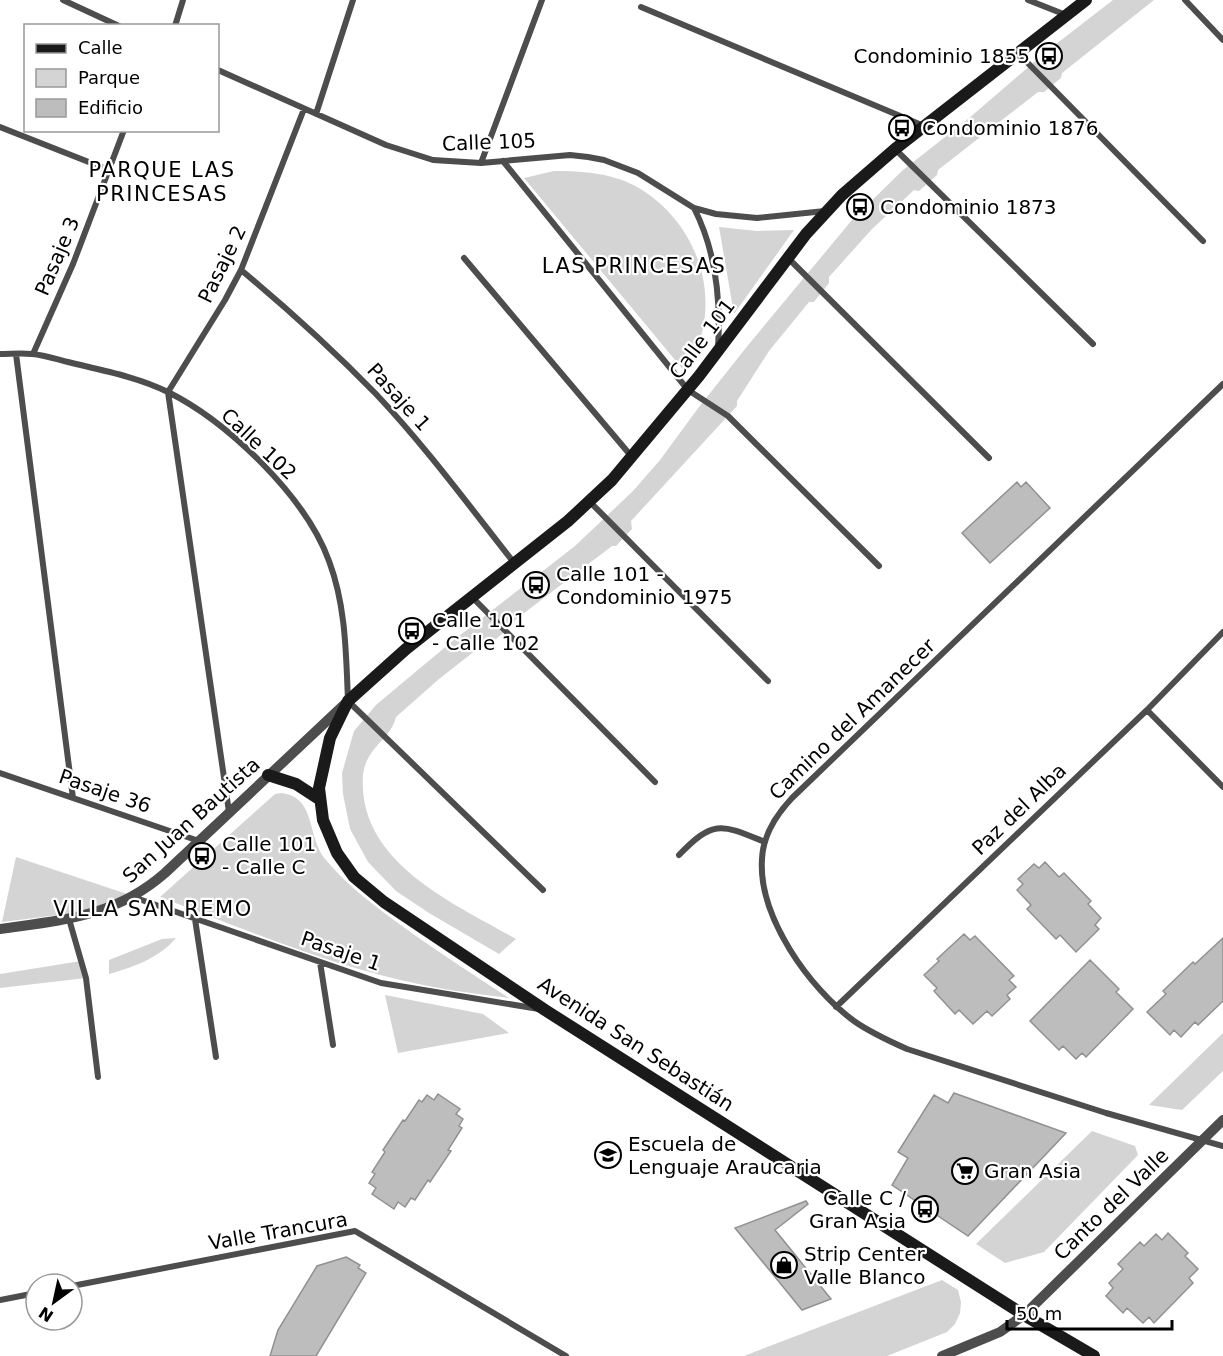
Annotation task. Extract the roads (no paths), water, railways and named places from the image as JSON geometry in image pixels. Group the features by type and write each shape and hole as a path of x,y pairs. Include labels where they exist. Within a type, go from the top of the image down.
{"main road":[{"name":"Calle 101","path":"348,701 406,649 516,564 590,502 633,457 688,390 826,211 859,179 1086,0"},
{"name":"Avenida San Sebastián","path":"348,701 330,738 322,768 319,799 330,840 340,859 354,877 402,915 545,1010 1024,1315 1094,1356"},
{"path":"268,775 296,784 319,799"}],"street":[{"path":"63,0 115,24"},
{"path":"176,24 183,0"},
{"path":"316,114 353,0"},
{"path":"481,163 542,0"},
{"path":"1028,0 1066,15"},
{"path":"1185,0 1223,40"},
{"path":"641,7 924,126"},
{"path":"1018,52 1203,241"},
{"name":"Calle 105","path":"219,70 411,155 433,160 481,163 570,155 604,160 638,173 694,208 726,215 757,218 826,211"},
{"name":"Pasaje 2","path":"168,392 241,270 304,109"},
{"path":"0,127 109,170"},
{"name":"Pasaje 3","path":"33,354 73,264 123,132"},
{"path":"895,149 1093,344"},
{"path":"503,161 688,390 729,416 879,566"},
{"path":"694,208 709,242 716,277 718,351"},
{"path":"464,258 633,457"},
{"path":"788,258 989,458"},
{"name":"Pasaje 1","path":"241,270 288,309 377,395 423,448 516,564"},
{"name":"Calle 102","path":"0,354 33,354 118,375 168,392 203,414 250,453 299,507 320,539 329,561 342,611 348,701"},
{"path":"16,354 73,798"},
{"name":"Camino del Amanecer","path":"1223,384 792,798 780,811 771,826 762,859 763,877 776,921 796,960 836,1007 879,1037 1106,1113 1223,1146"},
{"path":"168,392 229,812"},
{"path":"590,502 768,681"},
{"path":"472,597 655,782"},
{"name":"Paz del Alba","path":"836,1007 1147,710 1223,632"},
{"path":"348,701 543,890"},
{"name":"San Juan Bautista","path":"0,929 69,919 105,909 133,897 150,886 348,701"},
{"path":"1147,710 1223,788"},
{"name":"Pasaje 36","path":"0,773 199,841"},
{"path":"680,855 700,836 718,827 734,830 765,842"},
{"name":"Pasaje 1","path":"133,897 381,983 545,1010"},
{"path":"195,918 216,1057"},
{"path":"69,919 86,978 98,1077"},
{"path":"320,962 333,1045"},
{"name":"Canto del Valle","path":"942,1356 1000,1332 1024,1315 1223,1120"},
{"name":"Valle Trancura","path":"84,1284 355,1231 566,1356"},
{"path":"0,1300 24,1295"}],"place":[{"name":"Condominio 1855","path":"1049,56"},
{"name":"Condominio 1876","path":"902,128"},
{"name":"Condominio 1873","path":"860,207"},
{"name":"Calle 101 - Condominio 1975","path":"536,585"},
{"name":"Calle 101 - Calle 102","path":"412,631"},
{"name":"Calle 101 - Calle C","path":"202,856"},
{"name":"Escuela de Lenguaje Araucaria","path":"608,1155"},
{"name":"Gran Asia","path":"965,1171"},
{"name":"Calle C / Gran Asia","path":"925,1209"},
{"name":"Strip Center Valle Blanco","path":"784,1265"}],"district":[{"name":"PARQUE LAS PRINCESAS","path":"162,182"},
{"name":"LAS PRINCESAS","path":"634,266"},
{"name":"VILLA SAN REMO","path":"153,909"}]}
